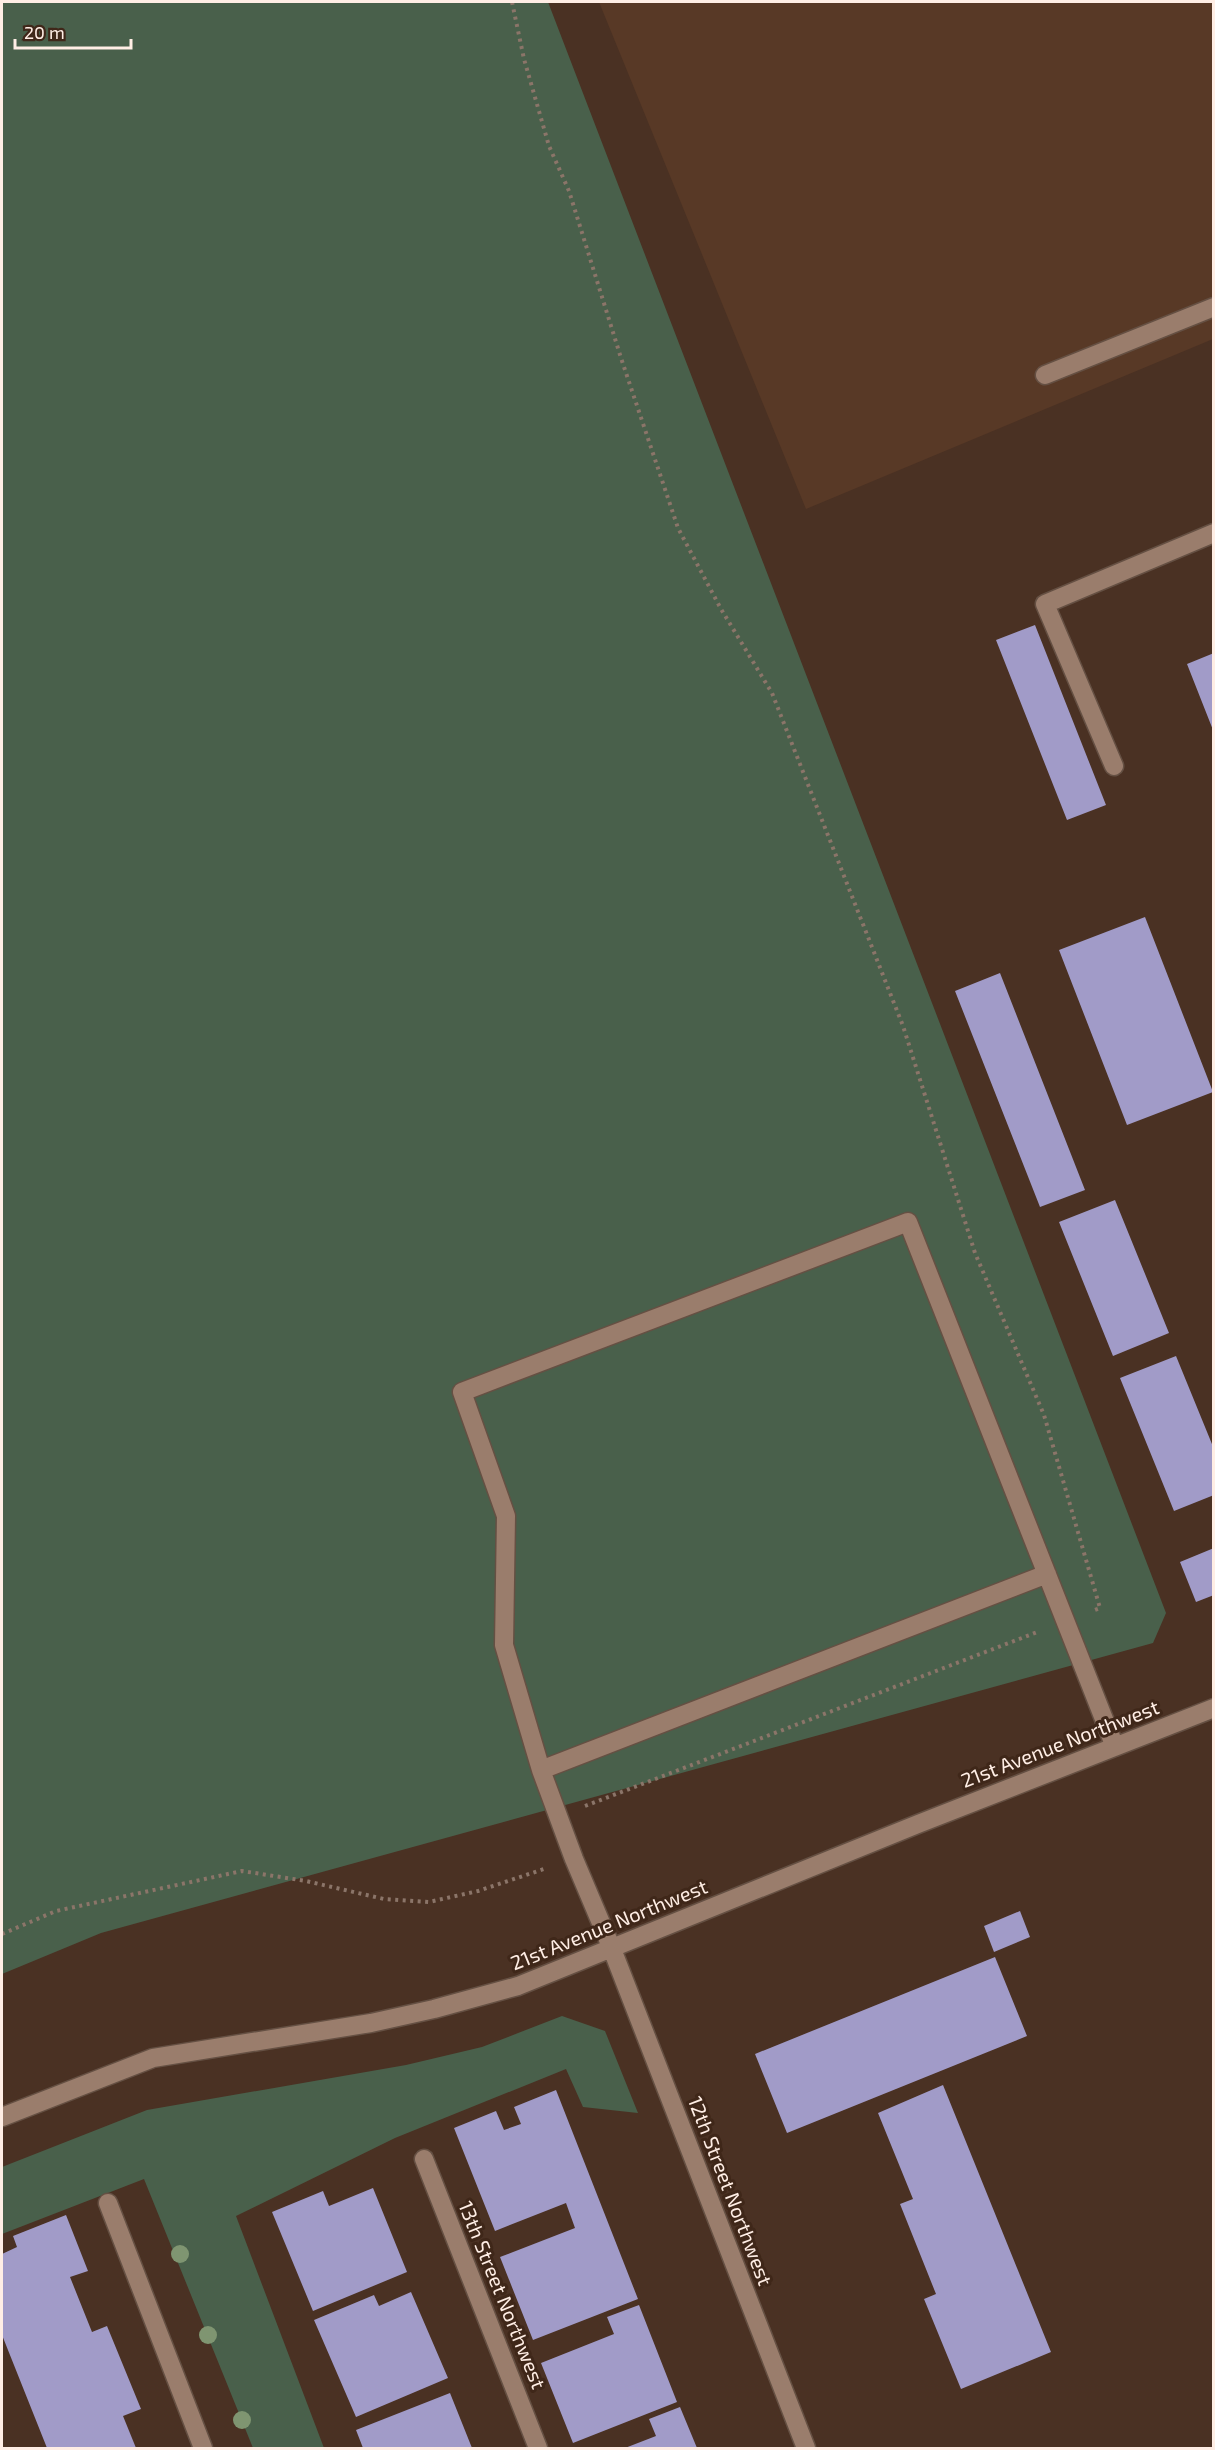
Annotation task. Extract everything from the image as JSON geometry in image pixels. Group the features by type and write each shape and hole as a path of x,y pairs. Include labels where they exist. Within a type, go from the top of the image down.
{"street":[{"path":"1045,375 1214,307"},
{"path":"1114,766 1045,604 1214,533"},
{"name":"12th Street Northwest","path":"806,2448 612,1949 574,1859 542,1770 504,1645 506,1516 462,1392 908,1222 1047,1574"},
{"path":"542,1770 1047,1574 1115,1747"},
{"name":"21st Avenue Northwest","path":"2,2117 153,2058 371,2023 435,2009 518,1986 907,1828 1214,1708"},
{"name":"13th Street Northwest","path":"424,2158 538,2448"},
{"path":"108,2203 203,2448"}],"path":[{"path":"512,2 524,59 549,146 569,190 621,358 678,528 721,609 772,693 903,1026 975,1253 1044,1415 1100,1608 558,1817"},
{"path":"2,1934 56,1911 242,1871 306,1881 384,1899 429,1902 478,1891 574,1859"}],"shaded area":[{"path":"599,2 1213,2 1213,339 806,509"}],"green space":[{"path":"2,2 548,2 1166,1613 1153,1643 101,1933 2,1974"},
{"path":"562,2016 605,2031 638,2113 583,2107 566,2069 395,2138 236,2216 324,2448 253,2448 144,2179 2,2234 2,2167 147,2110 406,2065 482,2047"}],"building":[{"path":"1035,625 1106,805 1067,820 996,640"},
{"path":"1214,653 1214,730 1213,730 1187,664"},
{"path":"1145,917 1213,1092 1127,1125 1059,950"},
{"path":"1000,973 1085,1190 1040,1207 955,991"},
{"path":"1115,1200 1169,1333 1113,1356 1059,1222"},
{"path":"1176,1356 1214,1449 1214,1495 1174,1511 1120,1378"},
{"path":"1214,1548 1214,1595 1196,1602 1180,1562"},
{"path":"1020,1911 1030,1937 994,1952 984,1926"},
{"path":"995,1957 1027,2036 787,2133 755,2054"},
{"path":"943,2085 1051,2352 961,2389 924,2299 936,2294 900,2204 913,2199 878,2113"},
{"path":"556,2090 638,2299 533,2340 500,2257 575,2228 566,2203 495,2231 454,2128 496,2111 504,2130 521,2124 514,2107"},
{"path":"373,2188 407,2272 313,2311 272,2212 323,2191 329,2206"},
{"path":"66,2215 88,2271 70,2277 92,2332 107,2326 141,2409 123,2416 136,2448 47,2448 2,2335 2,2254 17,2247 13,2236"},
{"path":"411,2292 448,2378 356,2417 314,2320 374,2295 379,2306"},
{"path":"639,2305 677,2402 573,2443 541,2363 614,2334 607,2317"},
{"path":"450,2393 472,2448 363,2448 356,2430"},
{"path":"680,2407 697,2448 625,2448 656,2436 649,2419"}]}
